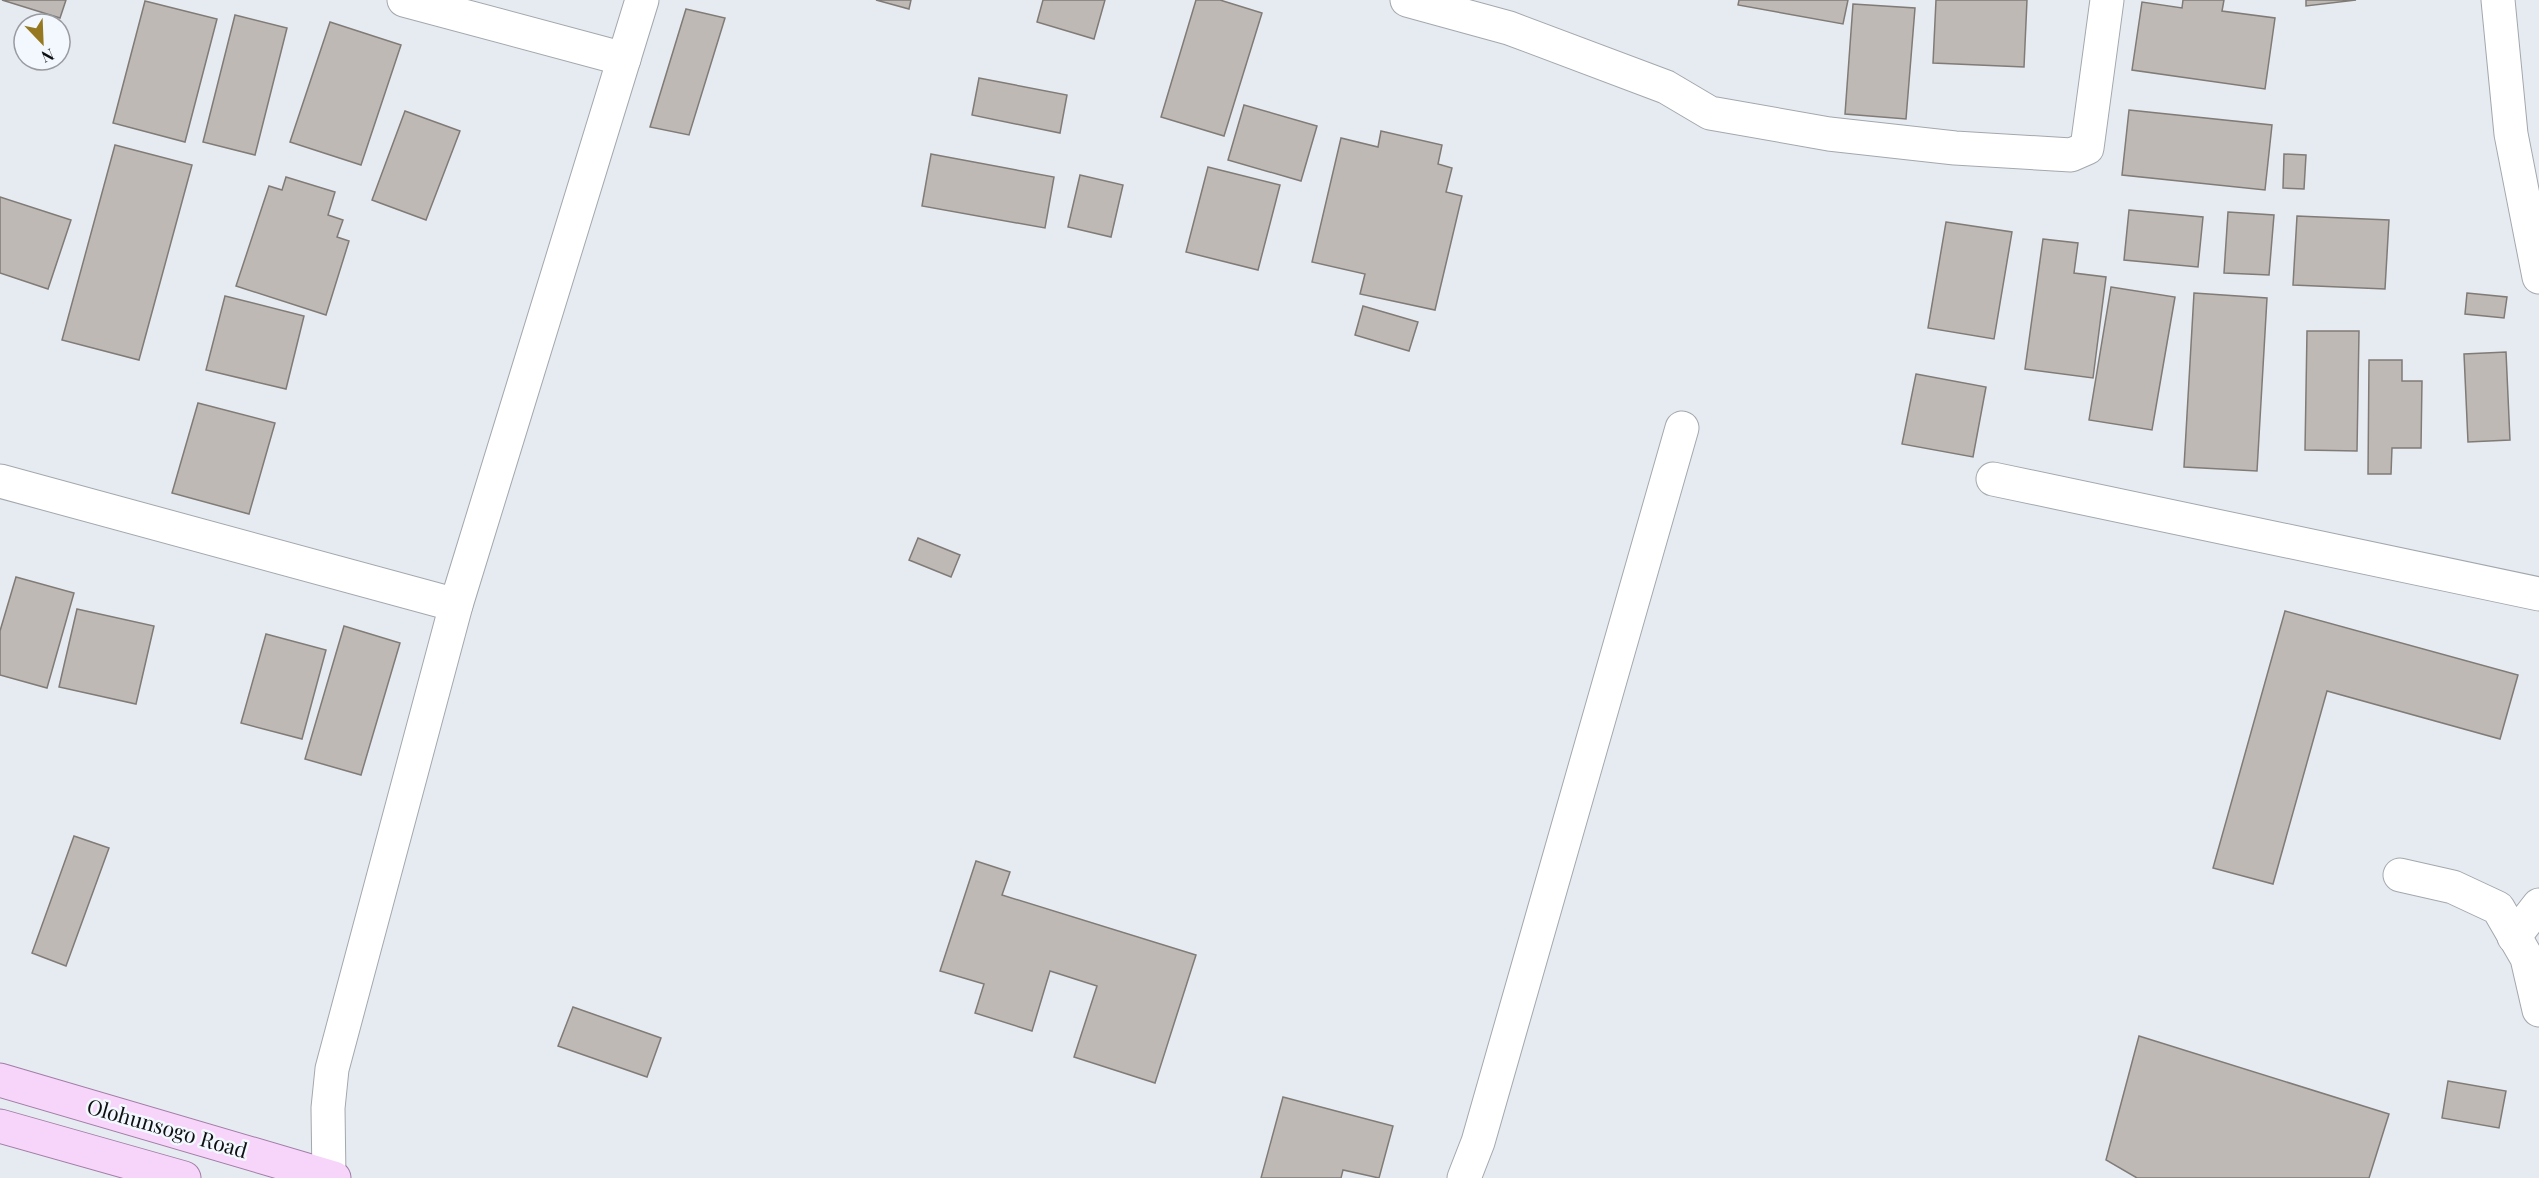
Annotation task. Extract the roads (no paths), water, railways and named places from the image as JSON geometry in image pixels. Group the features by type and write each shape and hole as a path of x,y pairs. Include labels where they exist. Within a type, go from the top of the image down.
{"main road":[{"name":"Olohunsogo Road","path":"0,1080 330,1178"},
{"name":"Olohunsogo Road","path":"0,1126 184,1178"}],"street":[{"path":"404,0 624,59"},
{"path":"330,1178 328,1108 332,1069 456,605 642,0"},
{"path":"1407,0 1509,28 1666,87 1710,112 1839,135 1955,148 2071,155 2087,148 2107,0"},
{"path":"2498,0 2511,134 2539,277"},
{"path":"1464,1178 1478,1142 1682,428"},
{"path":"1993,479 2539,594"},
{"path":"0,481 456,605"},
{"path":"2400,875 2452,887 2498,908 2527,958 2539,1011"},
{"path":"2514,937 2539,905"}]}
